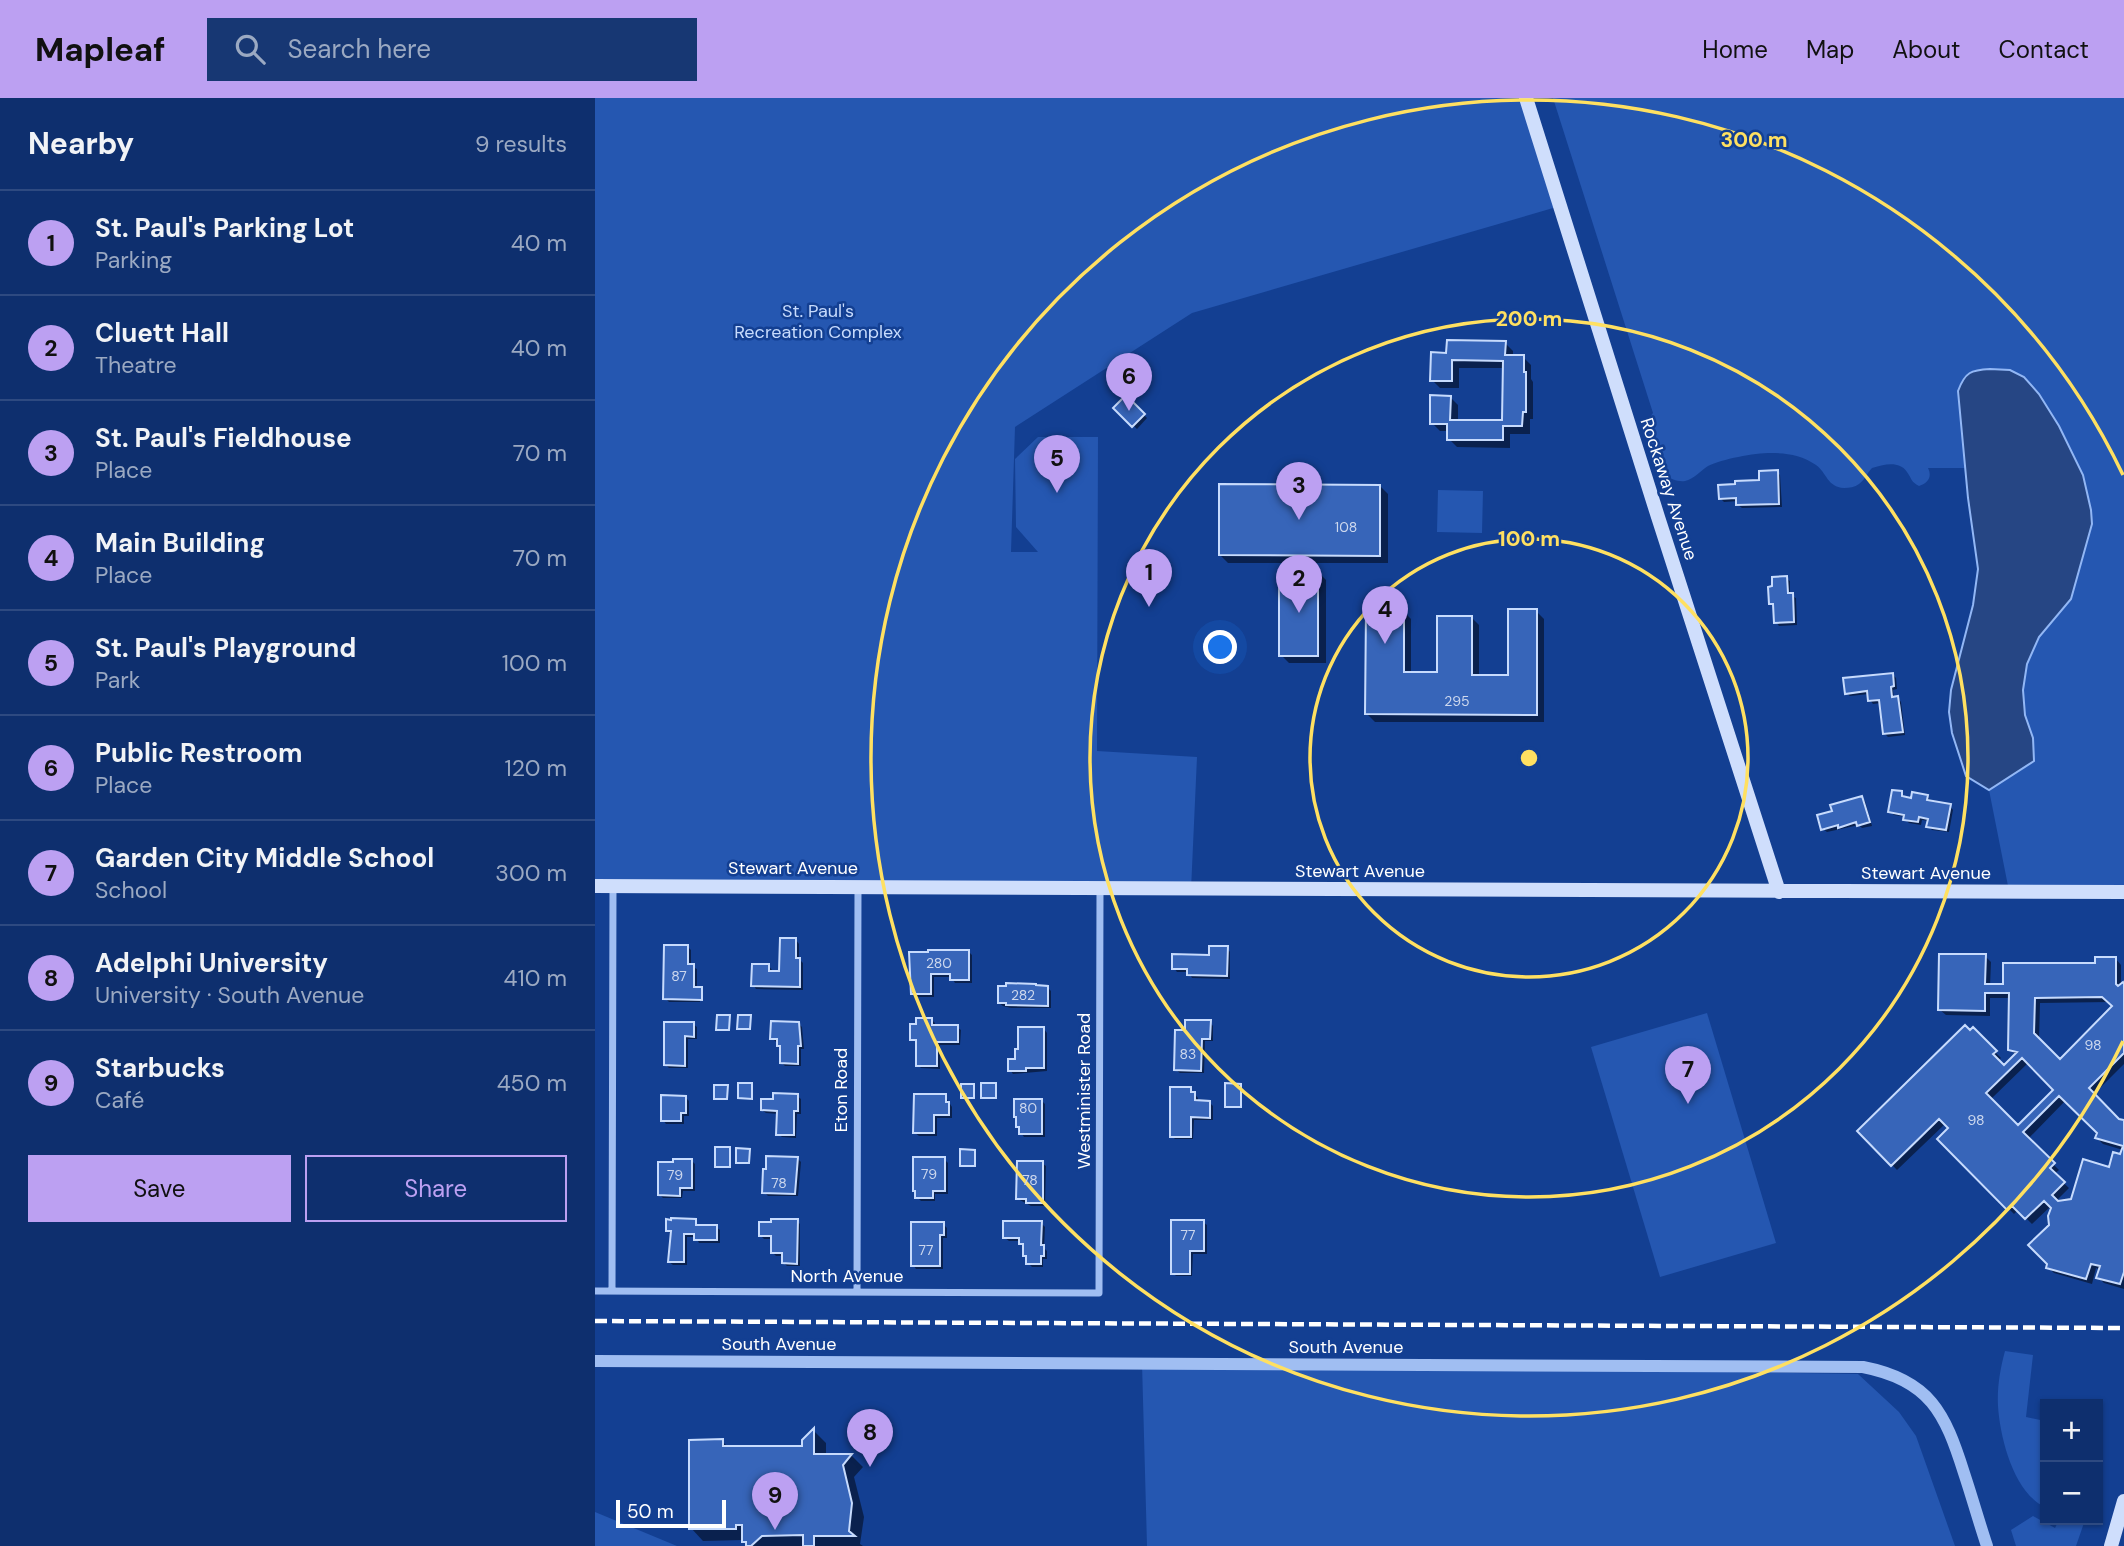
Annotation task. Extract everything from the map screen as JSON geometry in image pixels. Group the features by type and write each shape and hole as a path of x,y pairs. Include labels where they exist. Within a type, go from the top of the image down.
{"main road":[{"name":"Rockaway Avenue","path":"1526,98 1779,892"},
{"name":"Stewart Avenue","path":"595,886 2124,892"},
{"path":"2111,1546 2124,1501"}],"street":[{"path":"612,1291 613,887"},
{"name":"Eton Road","path":"857,888 857,1292"},
{"name":"Westminister Road","path":"1099,1293 1100,889"},
{"name":"North Avenue","path":"595,1291 1099,1293"},
{"name":"South Avenue","path":"595,1361 1863,1367 1884,1371 1911,1384 1936,1408 1946,1422 1987,1546"}],"green space":[{"name":"St. Paul's Recreation Complex","path":"595,98 1526,98 1560,206 1192,313 1015,427 1011,552 1038,552 1016,527 1015,459 1038,437 1098,437 1097,751 1197,757 1191,890 595,887"},
{"path":"1553,98 2124,98 2124,892 2009,891 1989,790 1966,776 1952,733 1949,712 1951,690 1973,605 1978,569 1965,468 1928,468 1929,479 1919,486 1904,468 1886,465 1872,468 1863,481 1844,488 1834,485 1820,468 1805,459 1789,454 1771,453 1721,461 1685,481 1665,475 1662,458 1649,445 1646,436 1647,422 1653,413"},
{"path":"1438,490 1483,491 1482,533 1437,532"},
{"path":"1707,1013 1776,1243 1660,1277 1591,1047"},
{"path":"2005,1351 2033,1355 2026,1417 2040,1420 2040,1504 2025,1490 2017,1477 2006,1448 1999,1419 1999,1378"},
{"path":"1142,1363 1858,1374 1899,1412 1916,1436 1955,1546 1147,1546"},
{"path":"595,1512 677,1546 595,1546"},
{"path":"2033,1516 2040,1520 2040,1525 2055,1528 2056,1525 2083,1525 2076,1546 2016,1546 2011,1530"}],"shaded area":[{"path":"1990,369 2010,370 2024,377 2039,394 2059,426 2083,475 2092,524 2071,599 2039,637 2027,664 2023,690 2025,715 2033,738 2034,761 1989,790 1966,776 1952,733 1949,712 1951,690 1973,605 1978,569 1958,391 1969,373"}],"building":[{"path":"1447,340 1506,341 1505,355 1524,355 1526,412 1523,412 1522,426 1503,426 1503,440 1447,440 1447,424 1430,424 1430,395 1451,396 1450,420 1502,420 1503,361 1452,360 1452,381 1430,381 1431,352 1446,353"},
{"path":"1126,395 1145,414 1132,427 1113,408"},
{"path":"1778,470 1779,504 1736,505 1736,498 1719,499 1718,485 1759,480 1759,471"},
{"path":"1219,484 1380,485 1380,556 1219,555"},
{"path":"1279,570 1318,570 1318,656 1279,656"},
{"path":"1787,576 1788,593 1793,593 1794,622 1774,623 1773,604 1769,604 1768,587 1772,586 1772,577"},
{"path":"1508,609 1537,609 1537,715 1365,714 1366,610 1404,610 1404,672 1437,672 1437,616 1472,616 1472,675 1508,675"},
{"path":"1893,673 1892,697 1898,696 1903,732 1883,734 1879,700 1868,701 1867,691 1845,694 1843,678"},
{"path":"1892,790 1902,791 1902,796 1911,798 1912,792 1928,795 1927,800 1951,804 1946,830 1926,827 1928,819 1919,817 1918,822 1903,820 1904,815 1888,812"},
{"path":"1862,796 1870,822 1857,826 1856,822 1821,830 1817,815 1832,811 1830,805"},
{"path":"780,938 796,938 796,958 800,958 800,987 751,986 752,964 769,964 769,971 779,971"},
{"path":"664,945 688,945 688,964 694,964 694,987 702,987 702,1000 663,999"},
{"path":"1209,946 1228,946 1227,976 1187,975 1187,969 1172,969 1172,954 1209,955"},
{"path":"969,950 969,980 950,980 950,974 931,974 931,994 911,994 909,952"},
{"path":"1939,954 1986,954 1985,984 2003,984 2003,963 2095,963 2095,957 2116,957 2116,984 2124,984 2124,1053 2089,1088 2119,1119 2124,1120 2124,1272 2120,1284 2096,1278 2100,1266 2091,1264 2086,1279 2046,1268 2047,1264 2028,1245 2049,1225 2051,1208 2044,1201 2025,1219 2012,1206 2007,1210 1937,1139 1948,1128 1939,1119 1891,1166 1857,1131 1965,1025 1970,1030 1973,1027 1997,1051 1993,1054 2004,1065 2017,1052 2008,1050 2009,993 1985,993 1985,1011 1938,1010","holes":["2102,997 2112,1006 2060,1059 2034,1033 2035,998","2022,1058 2053,1090 2018,1125 1986,1093","2059,1096 2097,1133 2095,1138 2123,1146 2120,1154 2113,1152 2109,1167 2083,1159 2071,1199 2058,1201 2052,1195 2065,1182 2050,1168 2055,1163 2023,1132"]},
{"path":"1006,983 1048,986 1048,1006 998,1003 998,986 1006,986"},
{"path":"717,1015 730,1015 729,1030 716,1030"},
{"path":"738,1015 751,1015 750,1029 737,1029"},
{"path":"916,1018 932,1018 932,1025 958,1025 958,1042 937,1042 937,1066 916,1066 916,1040 910,1040 910,1024 916,1024"},
{"path":"1185,1020 1211,1020 1210,1039 1202,1039 1201,1071 1174,1070 1175,1030 1185,1030"},
{"path":"771,1021 799,1022 801,1046 798,1046 798,1064 780,1063 780,1046 777,1046 777,1039 770,1039"},
{"path":"664,1022 694,1022 694,1037 685,1036 685,1066 664,1065"},
{"path":"1018,1027 1044,1027 1044,1068 1008,1071 1008,1059 1015,1059 1015,1049 1018,1049"},
{"path":"738,1083 752,1083 752,1099 738,1098"},
{"path":"981,1083 996,1083 996,1098 981,1098"},
{"path":"1225,1083 1241,1084 1241,1107 1225,1107"},
{"path":"961,1084 974,1084 974,1098 961,1098"},
{"path":"714,1085 728,1085 727,1099 714,1099"},
{"path":"1170,1087 1191,1087 1191,1092 1195,1092 1195,1100 1210,1101 1210,1118 1191,1117 1191,1137 1170,1137"},
{"path":"773,1093 798,1094 798,1111 794,1111 794,1135 776,1135 777,1111 761,1110 761,1099 773,1099"},
{"path":"914,1094 946,1094 949,1115 934,1115 934,1133 913,1133"},
{"path":"661,1095 686,1096 686,1113 681,1113 681,1121 661,1121"},
{"path":"1014,1099 1042,1099 1042,1134 1019,1134 1014,1117"},
{"path":"715,1147 730,1147 730,1167 715,1167"},
{"path":"736,1148 750,1149 749,1163 736,1163"},
{"path":"960,1149 975,1150 975,1166 960,1166"},
{"path":"766,1156 798,1157 795,1194 762,1193"},
{"path":"913,1157 945,1157 945,1191 933,1191 933,1198 915,1198"},
{"path":"673,1159 692,1159 692,1188 680,1188 680,1196 658,1195 658,1162 673,1162"},
{"path":"1017,1161 1043,1161 1043,1203 1026,1203 1026,1199 1016,1199"},
{"path":"666,1219 696,1219 696,1225 717,1225 717,1240 694,1240 694,1234 684,1234 684,1262 668,1262 671,1231 666,1231"},
{"path":"771,1219 798,1219 797,1264 782,1263 782,1253 771,1253 771,1236 759,1236 759,1222 771,1222"},
{"path":"1171,1220 1204,1220 1204,1251 1190,1251 1190,1274 1171,1274"},
{"path":"1003,1221 1042,1221 1041,1245 1044,1245 1044,1256 1041,1256 1041,1264 1026,1264 1023,1244 1019,1244 1019,1238 1003,1238"},
{"path":"911,1222 944,1222 944,1235 940,1235 940,1266 911,1266"},
{"path":"814,1428 814,1454 852,1454 843,1465 852,1503 849,1531 855,1536 814,1536 814,1546 803,1546 803,1535 762,1536 751,1546 746,1546 746,1542 742,1542 742,1525 736,1525 736,1529 689,1529 689,1440 723,1439 723,1446 802,1446 802,1440"}],"railway":[{"path":"595,1321 2124,1328"}],"place":[{"name":"Public Restroom","path":"1129,411"},
{"name":"St. Paul's Playground","path":"1057,493"},
{"name":"St. Paul's Fieldhouse","path":"1299,520"},
{"name":"St. Paul's Parking Lot","path":"1149,607"},
{"name":"Cluett Hall","path":"1299,613"},
{"name":"Main Building","path":"1385,644"},
{"name":"Garden City Middle School","path":"1688,1104"},
{"name":"Adelphi University","path":"870,1467"},
{"name":"Starbucks","path":"775,1530"}]}
